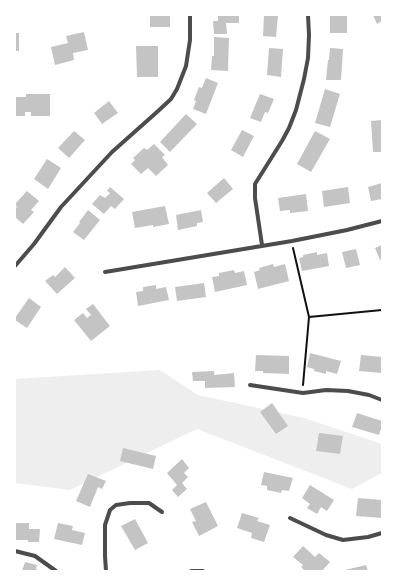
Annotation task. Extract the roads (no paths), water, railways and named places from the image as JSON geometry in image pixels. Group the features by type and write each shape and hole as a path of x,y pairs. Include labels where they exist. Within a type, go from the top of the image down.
{"street":[{"path":"15,266 62,207 112,152 158,112 174,94 182,79 186,66 190,40 190,15"},
{"path":"262,245 255,198 255,184 282,141 296,110 308,58 308,15"},
{"path":"105,272 292,241 382,221"},
{"path":"250,385 303,393 326,390 348,391 370,395 382,400"},
{"path":"106,571 105,526 110,510 116,505 149,503 162,512"},
{"path":"290,518 326,535 343,540 368,537 382,533"},
{"path":"15,551 35,556 56,571"},
{"path":"191,571 203,571"}]}
